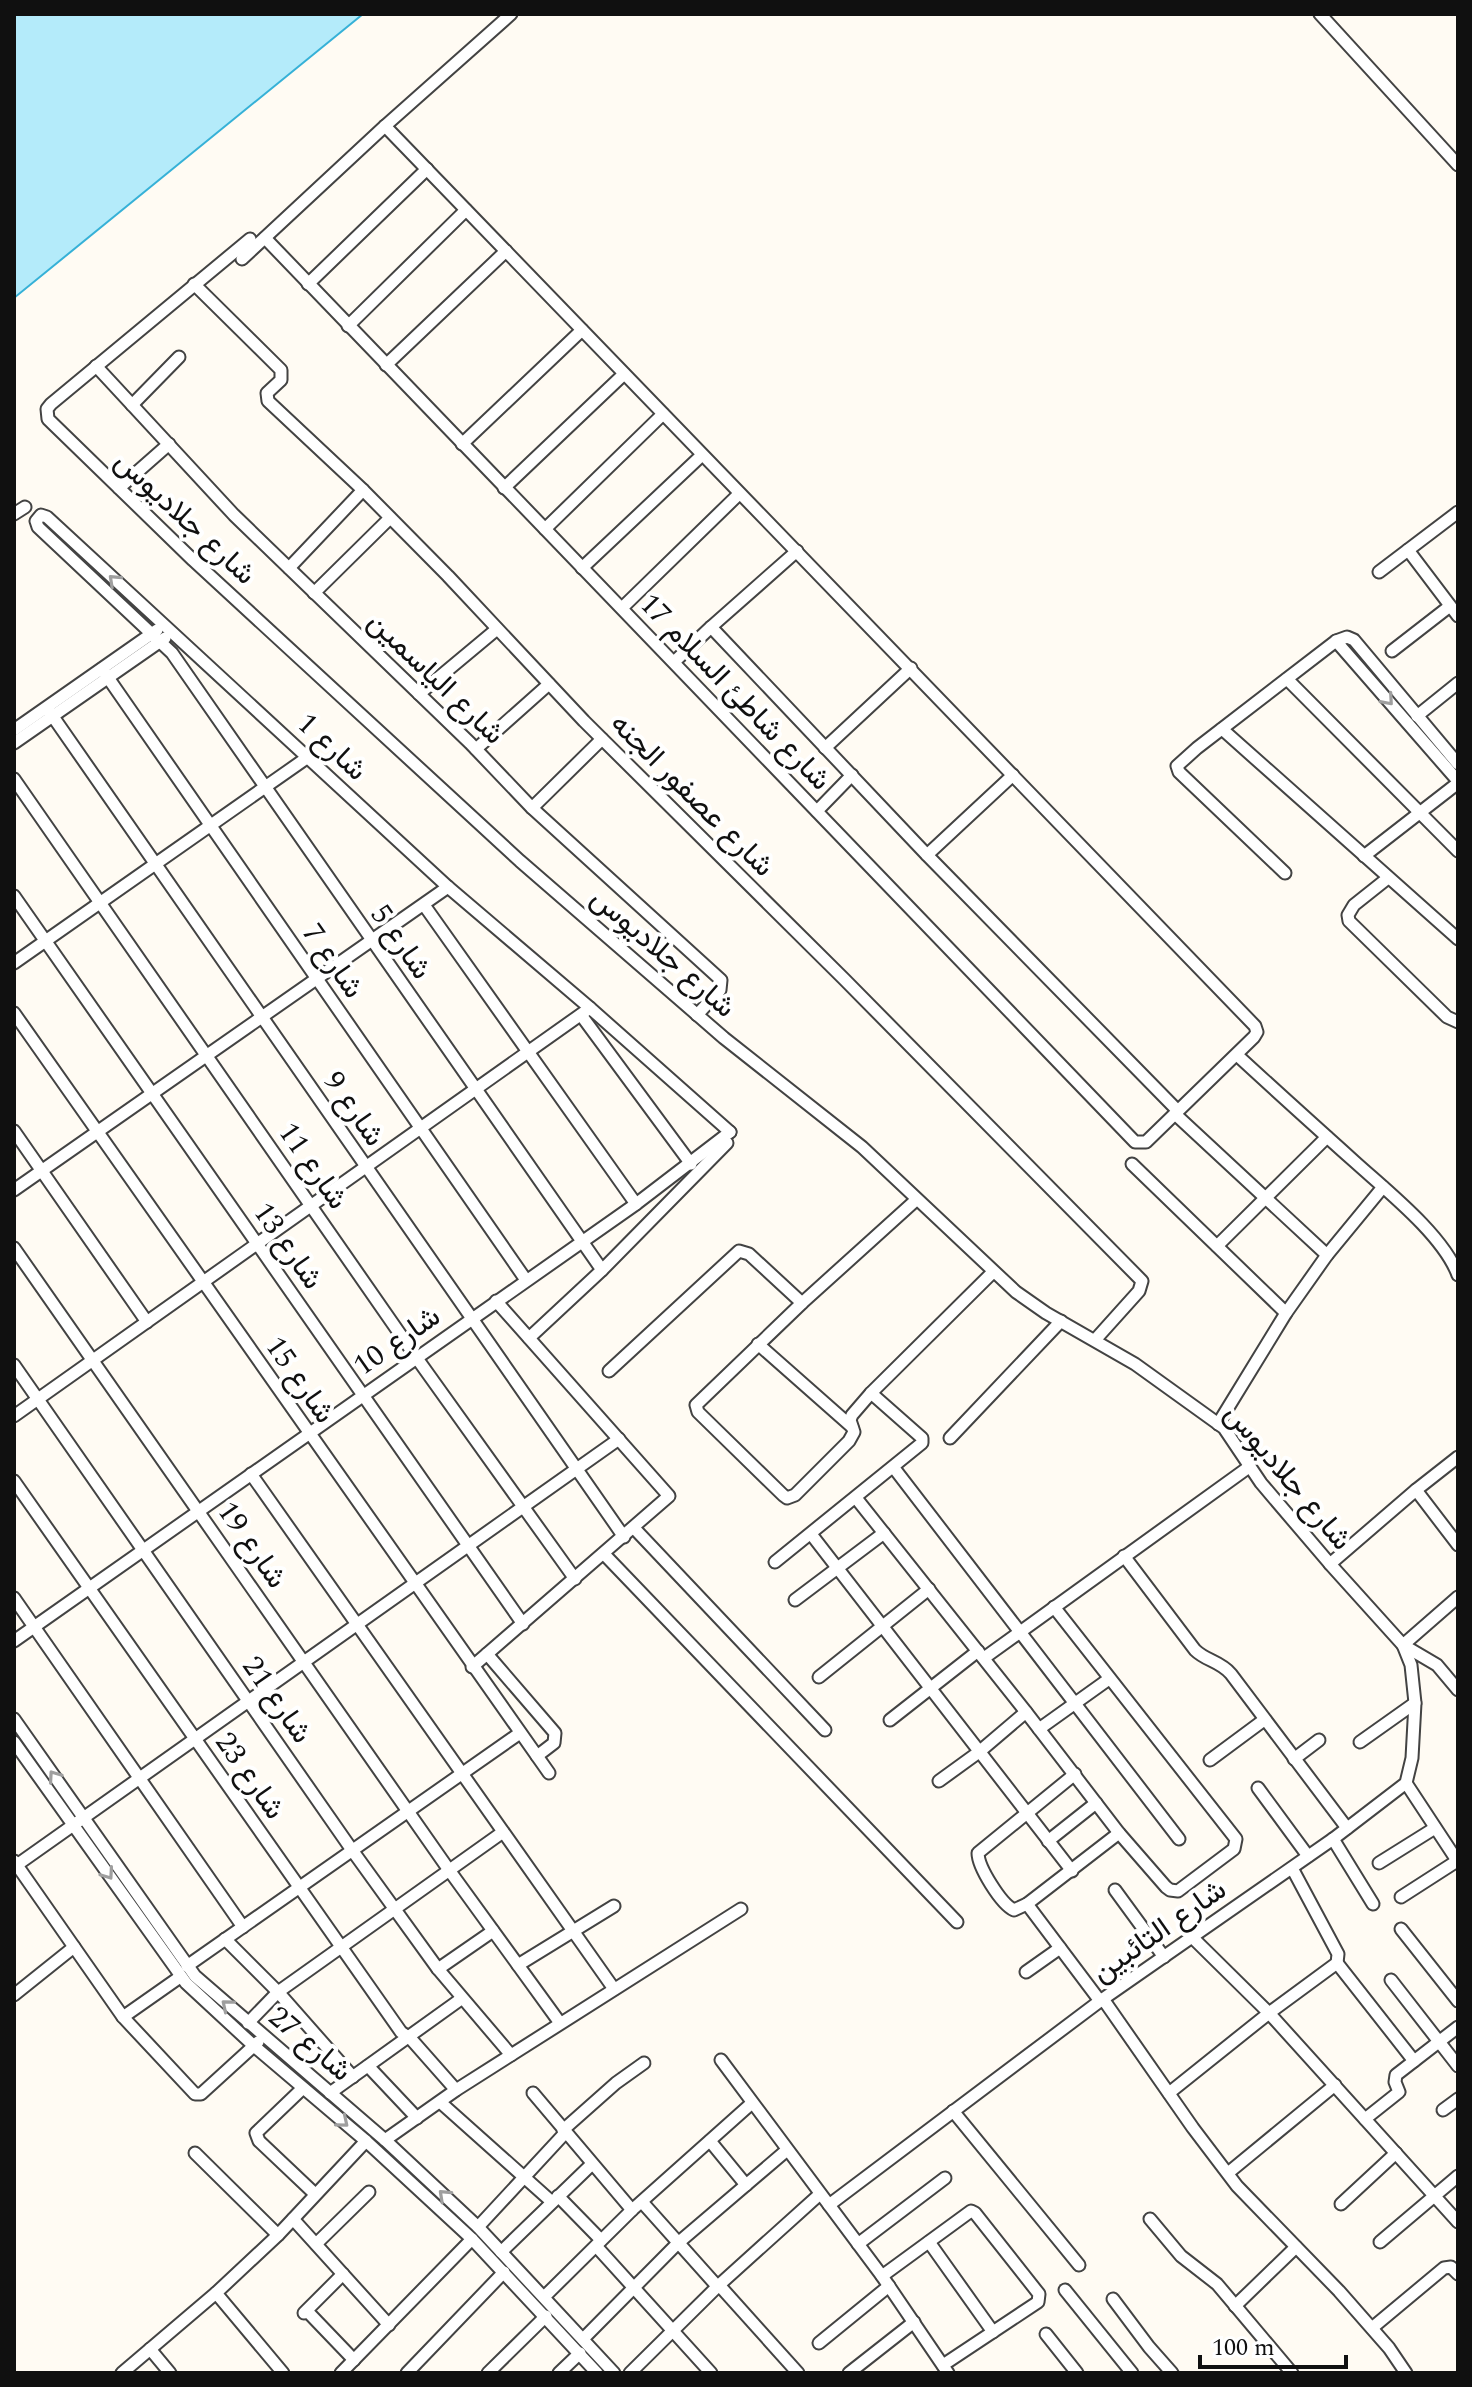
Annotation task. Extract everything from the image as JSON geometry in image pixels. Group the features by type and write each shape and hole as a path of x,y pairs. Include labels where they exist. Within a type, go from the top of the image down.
{"street":[{"path":"242,259 511,14"},
{"path":"1325,16 1458,165"},
{"path":"385,126 1013,775 927,855"},
{"path":"308,284 427,169"},
{"path":"348,326 466,210"},
{"name":"شارع شاطئ السلام 17","path":"265,238 1135,1142 1146,1142 1254,1037 1257,1032 1255,1026 1013,775"},
{"name":"شارع جلاديوس","path":"250,239 51,404 46,416 193,560 520,861 697,1015 862,1147 1016,1292 1166,1385 1218,1424 1233,1439 1249,1467 1330,1564 1403,1645 1437,1665 1458,1690"},
{"path":"386,365 506,251"},
{"name":"شارع عصفور الجنه","path":"194,284 281,370 281,380 267,393 268,401 363,490 602,739 1142,1281 1139,1291 1095,1340"},
{"path":"462,444 582,330"},
{"path":"132,405 179,357"},
{"name":"شارع الياسمين","path":"96,366 234,515 476,749 532,808 721,980 720,990 697,1015"},
{"path":"504,488 624,374"},
{"path":"545,529 663,414"},
{"path":"119,488 169,444"},
{"path":"582,568 702,455"},
{"path":"289,568 363,490"},
{"path":"622,608 739,494"},
{"path":"1379,572 1458,512"},
{"name":"شارع 1","path":"156,637 38,527 38,517 46,516 586,1012 730,1132"},
{"path":"314,593 390,518"},
{"path":"1392,651 1454,611 1408,550"},
{"path":"674,662 797,551"},
{"path":"711,627 1176,1113 1327,1255"},
{"path":"14,743 50,712 168,629"},
{"path":"419,694 497,629"},
{"name":"شارع 5","path":"156,637 172,653 602,1270"},
{"path":"1285,873 1177,769 1179,763 1336,641 1347,637 1354,640 1458,764"},
{"path":"1336,641 1458,782 1364,856"},
{"path":"825,748 911,668"},
{"name":"شارع 7","path":"105,673 526,1280"},
{"path":"1287,679 1458,851"},
{"path":"1417,716 1458,683"},
{"path":"476,749 549,684"},
{"path":"14,730 50,712"},
{"name":"شارع 9","path":"50,712 624,1537"},
{"path":"1222,729 1458,939"},
{"path":"532,808 602,739"},
{"path":"14,963 308,757"},
{"path":"817,811 852,775"},
{"name":"شارع 11","path":"14,779 521,1507 575,1579"},
{"path":"1388,878 1351,907 1349,921 1447,1017 1458,1022"},
{"path":"14,1190 448,887"},
{"name":"شارع 13","path":"14,896 523,1624"},
{"path":"424,905 636,1204"},
{"path":"14,1416 586,1012 691,1164"},
{"name":"شارع 15","path":"14,1013 413,1584 549,1773"},
{"path":"1237,1055 1383,1187 1443,1248 1457,1269"},
{"path":"14,1131 147,1322"},
{"path":"529,1338 602,1270 729,1140 730,1132"},
{"name":"شارع 10","path":"14,1641 636,1204 730,1132"},
{"path":"1217,1246 1327,1137"},
{"path":"1132,1164 1286,1313"},
{"path":"1218,1424 1286,1313 1327,1255 1383,1187"},
{"path":"916,1200 758,1344 700,1399 695,1408 783,1495 787,1498 795,1495 849,1441 854,1432 850,1420 852,1415 993,1272"},
{"name":"شارع 19","path":"14,1248 408,1812 560,2023"},
{"path":"609,1371 739,1251 749,1254 802,1303"},
{"path":"472,1667 669,1496 496,1301"},
{"path":"950,1438 1061,1321"},
{"path":"758,1344 852,1427"},
{"name":"شارع 21","path":"14,1365 352,1850 461,1999 511,2055"},
{"path":"775,1562 922,1443 922,1438 871,1393"},
{"path":"264,2037 201,2094 195,2094 123,2017 15,1864 619,1439"},
{"path":"1330,1564 1458,1457"},
{"path":"890,1720 981,1655 1020,1632 1249,1467"},
{"path":"894,1468 1179,1839"},
{"path":"251,1474 614,1989"},
{"name":"شارع 23","path":"14,1481 339,1947 401,2032 411,2039 456,2090"},
{"path":"1416,1490 1458,1545"},
{"path":"856,1498 1119,1833 1166,1887 1174,1892 1182,1889 1234,1849 1233,1833 1054,1607"},
{"path":"634,1528 825,1730"},
{"path":"795,1600 884,1533"},
{"path":"811,1534 1072,1871"},
{"path":"604,1554 957,1922"},
{"path":"1124,1556 1195,1650 1225,1666 1347,1828"},
{"path":"819,1677 929,1589"},
{"path":"1401,1897 1457,1862 1406,1783 1412,1758 1415,1703 1411,1665 1403,1645 1458,1597"},
{"path":"14,1598 243,1927"},
{"path":"487,1654 555,1733 554,1743 537,1756"},
{"path":"1039,1729 1109,1679"},
{"path":"1360,1742 1415,1703"},
{"path":"939,1781 1026,1712"},
{"name":"شارع 27","path":"14,1719 180,1977 512,2275 544,2297 614,2373"},
{"path":"1210,1760 1264,1720"},
{"path":"187,1966 520,1733"},
{"path":"1294,1759 1319,1740"},
{"name":"شارع 27","path":"14,1742 187,1966 210,1991 385,2140 478,2227 501,2252 512,2275 597,2373"},
{"path":"1075,1774 981,1848 977,1856 980,1866 1009,1909 1027,1904 1119,1833"},
{"name":"شارع التائبين","path":"829,2205 1102,2000 1333,1839 1406,1783"},
{"path":"1258,1788 1308,1856"},
{"path":"1048,1841 1096,1803"},
{"path":"1379,1863 1435,1828"},
{"path":"248,2023 278,1992 503,1832"},
{"path":"1333,1839 1373,1904"},
{"path":"1292,1868 1338,1954 1337,1963 1414,2061"},
{"path":"1115,1890 1164,1957"},
{"path":"1027,1904 1102,2000 1228,2173 1372,2328 1406,2373"},
{"path":"518,1965 614,1906"},
{"path":"385,2140 456,2090 741,1909"},
{"path":"1401,1929 1458,2001"},
{"path":"438,1969 493,1931"},
{"path":"1192,1937 1269,2013 1458,2222"},
{"path":"225,1939 278,1992 353,2077"},
{"path":"14,1978 18,1992 74,1947"},
{"path":"1026,1972 1060,1948"},
{"path":"1169,2093 1337,1963"},
{"path":"123,2017 180,1977"},
{"path":"1391,1980 1458,2066"},
{"path":"330,2093 461,1999"},
{"path":"1365,2119 1398,2093 1394,2080 1396,2075 1458,2027"},
{"path":"721,2060 885,2281 945,2370 1038,2302 1039,2294 973,2211 929,2242 885,2281 819,2343"},
{"path":"478,2227 564,2131 616,2083 644,2063"},
{"path":"368,2066 417,2118"},
{"path":"1228,2173 1335,2085"},
{"path":"303,2088 256,2133 259,2141 315,2194"},
{"path":"533,2093 592,2164 678,2243 798,2373"},
{"path":"1443,2110 1458,2099"},
{"path":"440,2102 523,2177 555,2199 599,2243 634,2288 711,2373"},
{"path":"544,2297 637,2206 752,2103"},
{"path":"953,2111 1079,2265"},
{"path":"122,2373 278,2235 366,2141"},
{"path":"710,2141 746,2185"},
{"path":"583,2339 678,2243 787,2150"},
{"path":"195,2153 278,2235"},
{"path":"1341,2204 1396,2153"},
{"path":"501,2252 592,2164"},
{"path":"1380,2242 1458,2176"},
{"path":"858,2244 945,2178"},
{"path":"316,2244 369,2192"},
{"path":"630,2373 671,2330 820,2194"},
{"path":"293,2219 389,2325"},
{"path":"1150,2219 1191,2266 1217,2284 1292,2373"},
{"path":"341,2373 472,2239"},
{"path":"929,2242 993,2332"},
{"path":"1235,2306 1296,2247"},
{"path":"1372,2328 1444,2268 1451,2267 1458,2274"},
{"path":"343,2274 304,2313 354,2360"},
{"path":"407,2373 512,2275"},
{"path":"1065,2290 1132,2373"},
{"path":"216,2293 283,2373"},
{"path":"1113,2299 1172,2373"},
{"path":"488,2373 546,2316"},
{"path":"849,2373 914,2322"},
{"path":"1046,2334 1077,2373"},
{"path":"150,2349 170,2373"},
{"path":"559,2373 580,2353"}],"water":[{"path":"14,14 363,14 14,298"}]}
